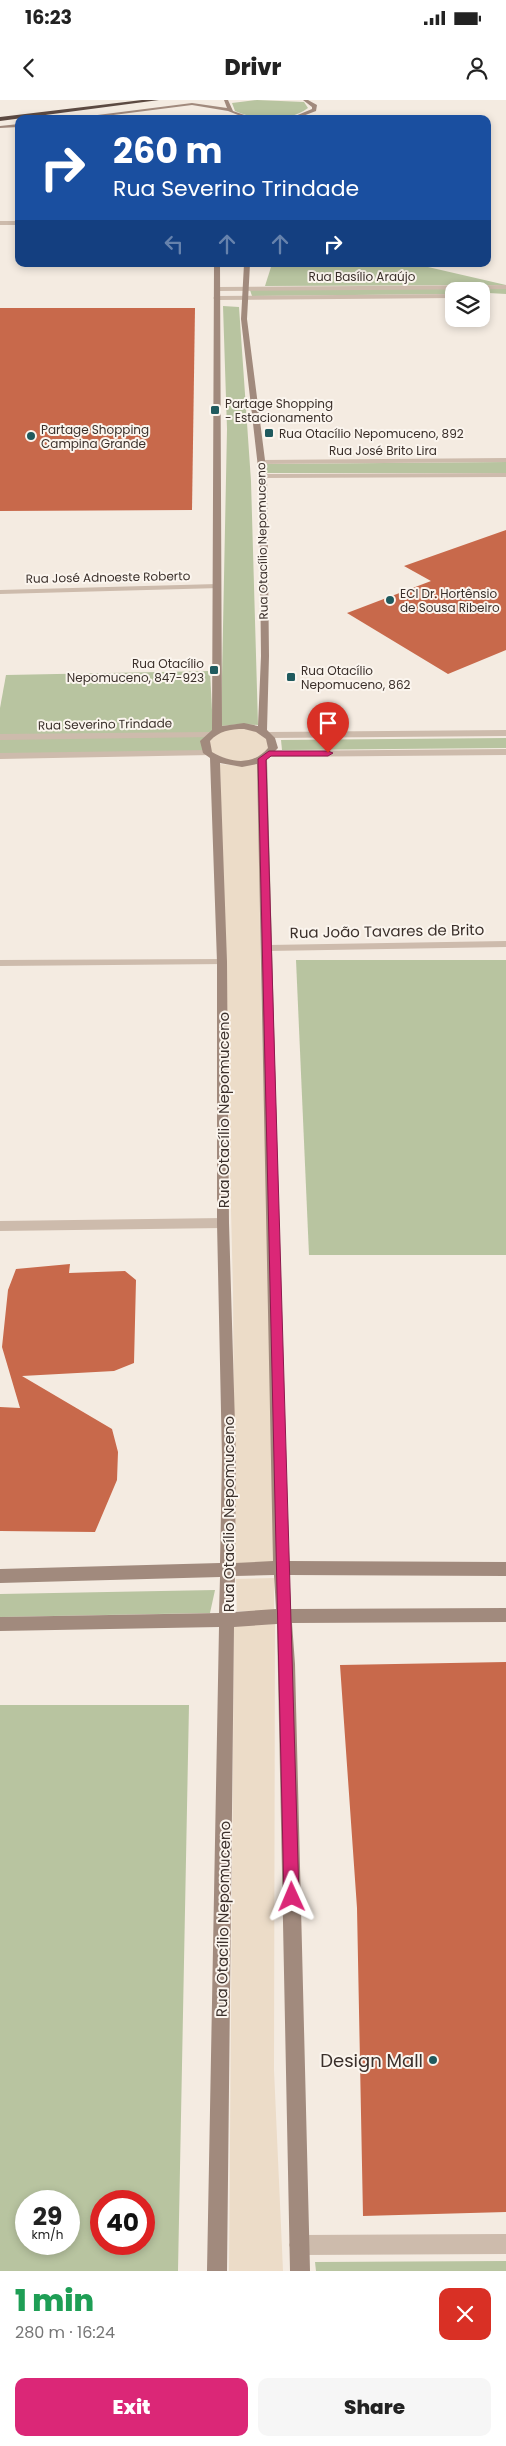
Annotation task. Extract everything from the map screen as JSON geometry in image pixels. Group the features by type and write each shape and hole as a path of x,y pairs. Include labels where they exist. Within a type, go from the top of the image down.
{"highway":[{"path":"33,115 156,100"},
{"path":"0,119 15,117"}],"street":[{"path":"226,100 230,111"},
{"path":"301,115 314,110 315,106 305,100"},
{"path":"100,115 173,106 200,105 242,115"},
{"path":"225,115 230,111"},
{"path":"0,127 15,125"},
{"path":"0,223 15,223"},
{"path":"217,267 217,586 213,733 244,726 265,733 506,733"},
{"name":"Rua Otacílio Nepomuceno","path":"247,267 244,318 263,476 265,733 273,748 266,756"},
{"name":"Rua Basílio Araújo","path":"217,294 247,288 506,287"},
{"name":"Rua Basílio Araújo","path":"217,294 245,298 445,296"},
{"name":"Rua José Brito Lira","path":"261,462 506,460"},
{"name":"Rua José Brito Lira","path":"263,476 506,475"},
{"name":"Rua José Adnoeste Roberto","path":"0,592 217,586"},
{"name":"Rua Otacílio Nepomuceno","path":"213,733 205,741 211,756 222,962 223,1223 229,1458 217,2271"},
{"name":"Rua Severino Trindade","path":"0,737 213,733"},
{"path":"0,756 211,756 243,764 266,756 506,752"},
{"path":"266,756 268,948 281,1568 284,1616 300,2271"},
{"name":"Rua João Tavares de Brito","path":"268,948 506,944"},
{"path":"0,963 222,962"},
{"path":"0,1226 223,1223"},
{"path":"0,1576 281,1568 506,1569"},
{"path":"0,1624 228,1620 284,1616 506,1615"},
{"path":"299,2245 506,2244"}],"green space":[{"path":"257,100 304,102 308,108 294,115 247,115 235,111 232,103"},
{"path":"271,267 428,267 506,285 490,285 490,282 445,282 445,285 265,286"},
{"path":"445,288 445,294 252,296 250,290"},
{"path":"490,288 506,288 506,294 490,293"},
{"path":"223,306 239,307 251,481 258,725 221,726 227,429"},
{"path":"506,462 506,473 264,473 263,464"},
{"path":"210,671 213,730 208,734 0,734 0,708 6,675"},
{"path":"206,736 205,752 0,754 0,739"},
{"path":"506,738 506,748 282,750 281,740"},
{"path":"296,960 506,960 506,1255 309,1255"},
{"path":"215,1590 210,1613 0,1617 0,1594"},
{"path":"0,1705 189,1705 178,2271 0,2271"},
{"path":"506,2261 506,2271 316,2271 315,2262"}],"shaded area":[{"path":"247,728 257,731 269,741 270,747 266,753 251,761 235,762 213,754 208,746 210,739 222,730"},
{"path":"259,763 260,946 276,1564 235,1564 233,1291 220,764 240,766"},
{"path":"274,1578 274,1611 237,1611 236,1579"},
{"path":"275,1624 274,2070 283,2271 229,2271 234,1626"}],"building":[{"path":"0,308 195,308 192,510 0,511"},
{"path":"506,530 506,650 448,674 347,613 431,581 404,566"},
{"path":"70,1264 69,1273 125,1271 136,1280 134,1363 114,1371 22,1376 112,1429 118,1452 117,1480 95,1532 0,1531 0,1407 20,1408 2,1347 8,1290 16,1269"},
{"name":"Design Mall","path":"506,1662 506,2212 363,2216 357,1908 340,1665"}],"place":[{"name":"Partage Shopping - Estacionamento","path":"215,410"},
{"name":"Rua Otacílio Nepomuceno, 892","path":"269,433"},
{"name":"Partage Shopping Campina Grande","path":"31,436"},
{"name":"ECI Dr. Hortênsio de Sousa Ribeiro","path":"390,600"},
{"name":"Rua Otacílio Nepomuceno, 847-923","path":"214,670"},
{"name":"Rua Otacílio Nepomuceno, 862","path":"291,677"},
{"name":"Design Mall","path":"433,2060"}],"route":[{"path":"292,1897 286,1664 281,1568 268,948 262,759 269,754 328,753"}]}
